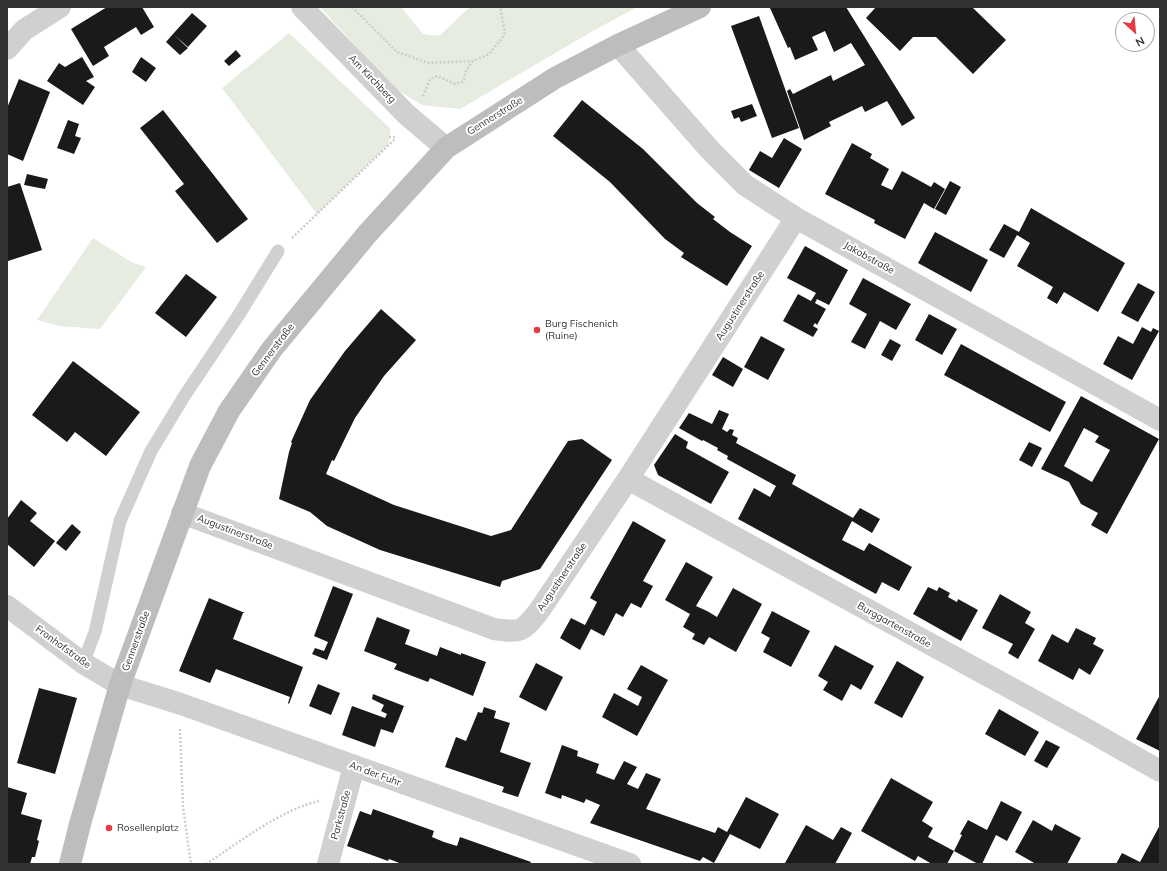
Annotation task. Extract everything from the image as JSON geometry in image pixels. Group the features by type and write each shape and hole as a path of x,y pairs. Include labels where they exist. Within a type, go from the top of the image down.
{"street":[{"path":"7,49 24,30 60,7"},
{"name":"Am Kirchberg","path":"302,7 417,112 446,148"},
{"name":"Gennerstraße","path":"70,864 120,685 200,466 229,411 272,349 368,233 446,148 555,78 618,45 700,7"},
{"name":"Jakobstraße","path":"618,45 710,150 745,185 796,218 1160,420"},
{"name":"Augustinerstraße","path":"182,513 494,629 515,632 525,628 539,611 628,479 796,218"},
{"name":"Burggartenstraße","path":"628,479 1077,724 1160,772"},
{"name":"Fronhofstraße","path":"7,606 83,663 120,685"},
{"name":"An der Fuhr","path":"120,685 178,703 630,864"},
{"name":"Parkstraße","path":"328,864 354,766"}],"lane":[{"path":"83,663 95,632 120,521 151,451 185,395 238,316 278,251"}],"path":[{"path":"352,7 397,52 429,63 473,61 490,54 505,32 500,7"},
{"path":"278,251 417,112 430,79 437,76 455,84 464,81 466,70 473,61"},
{"path":"178,703 183,807 191,864"},
{"path":"206,864 270,823 306,804 347,793"}],"shaded area":[{"path":"320,7 401,7 423,34 439,36 470,7 637,7 591,32 460,109 422,105 394,88"},
{"path":"289,33 391,129 388,145 317,214 222,88"},
{"path":"93,238 133,263 146,267 100,329 59,326 37,320"}],"building":[{"path":"107,7 142,7 154,27 141,35 136,27 104,47 109,56 93,66 71,29"},
{"path":"846,7 915,118 902,126 887,101 865,112 862,106 829,122 831,126 804,140 787,91 790,89 793,94 831,75 833,81 865,65 851,43 834,52 825,31 812,37 818,50 795,60 770,8"},
{"path":"876,7 972,7 1006,40 973,74 936,37 913,37 900,51 866,18"},
{"path":"192,13 207,26 188,47 173,34"},
{"path":"759,16 799,128 772,138 731,26"},
{"path":"173,34 188,48 180,55 166,42"},
{"path":"236,50 241,56 229,66 224,61"},
{"path":"82,57 94,77 86,81 95,87 83,105 47,81 59,63 65,67"},
{"path":"141,57 156,68 146,82 132,72"},
{"path":"19,79 50,92 23,161 7,154 7,108"},
{"path":"582,100 643,149 697,203 715,217 713,219 752,246 727,286 681,257 684,253 665,239 610,182 553,136"},
{"path":"752,104 757,116 741,122 739,117 734,119 731,111"},
{"path":"163,110 248,219 217,243 175,191 184,184 140,128"},
{"path":"68,120 79,124 75,136 81,138 74,154 57,148"},
{"path":"784,138 802,149 779,188 749,170 760,151 772,158"},
{"path":"852,143 872,154 870,158 889,169 881,185 892,190 902,171 931,187 934,182 945,189 934,209 924,203 905,239 874,223 875,220 825,194"},
{"path":"27,174 48,179 45,189 24,185"},
{"path":"950,181 961,187 946,215 935,209"},
{"path":"20,183 42,250 8,261 7,187"},
{"path":"1031,208 1125,263 1098,312 1064,292 1057,304 1047,298 1053,287 1017,266 1030,243 1017,235 1004,258 989,250 1004,224 1019,232"},
{"path":"935,232 988,260 971,292 918,263"},
{"path":"805,246 848,270 829,305 817,299 815,303 826,309 817,325 815,323 813,326 818,329 813,337 783,321 798,294 811,301 816,293 787,278"},
{"path":"186,274 217,297 186,337 155,313"},
{"path":"863,278 911,304 896,330 880,321 865,349 851,342 867,314 849,304"},
{"path":"1138,283 1155,292 1138,322 1121,313"},
{"path":"381,309 416,340 384,376 355,418 326,474 394,505 491,536 511,530 568,441 582,439 612,460 540,569 502,581 500,587 380,550 327,526 310,512 279,499 291,442 310,400 345,351"},
{"path":"929,314 957,329 942,355 915,340"},
{"path":"1142,327 1151,332 1153,328 1159,331 1132,380 1103,364 1118,336 1133,344"},
{"path":"761,336 785,349 768,380 744,367"},
{"path":"890,339 901,345 892,361 881,355"},
{"path":"961,344 1066,402 1050,432 944,375"},
{"path":"723,357 743,369 733,387 712,375"},
{"path":"73,361 140,412 106,456 75,432 67,442 32,415"},
{"path":"1081,396 1159,439 1107,534 1091,525 1098,513 1081,504 1069,482 1041,469","holes":["1084,428 1099,436 1095,442 1110,450 1092,482 1064,466"]},
{"path":"719,410 729,414 722,429 727,432 730,429 734,430 732,435 738,438 736,443 796,475 792,484 853,518 860,508 880,519 872,533 852,521 842,540 864,551 869,543 912,567 899,591 882,582 876,594 738,519 754,488 770,497 776,486 727,459 728,456 717,450 718,448 679,428 689,413 712,424"},
{"path":"675,434 688,442 686,448 729,472 711,504 658,475 654,465"},
{"path":"1029,442 1042,448 1032,467 1019,460"},
{"path":"21,500 37,513 30,521 55,541 34,567 7,544 7,519"},
{"path":"633,521 666,540 643,581 653,586 641,608 631,603 623,617 616,613 604,636 591,629 580,650 560,638 571,618 585,625 597,602 590,598"},
{"path":"72,524 81,532 66,551 56,543"},
{"path":"686,562 713,577 696,606 717,617 733,588 762,604 736,652 709,637 704,645 692,639 695,634 683,627 690,614 665,600"},
{"path":"333,586 353,594 327,660 312,654 315,648 324,651 328,642 314,636"},
{"path":"928,587 937,591 939,587 950,593 948,597 957,602 958,599 978,610 961,641 913,614"},
{"path":"1000,594 1031,612 1025,623 1035,629 1018,659 1008,653 1013,644 982,628"},
{"path":"209,598 245,613 243,613 233,639 303,667 289,704 290,697 216,669 210,683 179,671"},
{"path":"772,611 810,631 791,667 763,652 770,638 761,633"},
{"path":"377,617 410,630 405,644 437,656 440,647 486,662 473,696 430,678 428,682 394,669 397,664 364,651"},
{"path":"1076,628 1096,638 1093,644 1104,650 1090,675 1079,668 1073,680 1038,661 1052,634 1068,643"},
{"path":"835,645 874,666 861,690 851,684 842,701 823,690 828,682 818,676"},
{"path":"897,661 924,677 902,718 874,703"},
{"path":"536,663 563,677 546,711 519,697"},
{"path":"641,665 668,680 637,736 602,717 614,693 638,706 642,697 627,689"},
{"path":"318,684 340,693 331,715 309,706"},
{"path":"39,688 77,698 55,774 17,763"},
{"path":"373,694 404,706 393,733 381,729 375,747 342,735 352,706 385,718 387,714 381,711 384,705 372,699"},
{"path":"1160,695 1160,751 1136,739"},
{"path":"484,707 496,711 494,718 510,723 500,752 531,763 518,797 502,792 504,787 445,767 456,737 466,741 478,712 482,713"},
{"path":"999,709 1039,732 1025,756 985,734"},
{"path":"1046,740 1060,747 1047,768 1034,761"},
{"path":"562,745 578,751 577,756 599,764 596,773 614,780 624,761 637,767 627,784 638,789 646,773 661,779 646,809 715,833 718,827 727,832 746,797 779,814 760,849 730,834 714,863 703,857 700,861 590,823 600,805 586,799 584,803 562,795 561,799 545,793"},
{"path":"891,778 933,802 922,821 933,828 928,837 954,851 947,864 932,864 918,856 915,861 861,831"},
{"path":"7,787 27,793 21,814 42,820 35,857 32,857 30,864 7,864"},
{"path":"1001,801 1022,812 1007,841 996,835 982,864 978,864 954,851 962,835 960,834 968,820 987,830"},
{"path":"373,809 434,831 432,837 444,842 457,846 460,837 531,862 530,864 402,864 389,859 388,861 347,846 360,811 371,815"},
{"path":"1033,820 1052,831 1055,824 1081,838 1067,864 1036,864 1015,852"},
{"path":"806,825 833,840 841,827 852,833 835,864 785,863"},
{"path":"1160,825 1160,864 1116,864 1122,853 1140,862"}],"place":[{"name":"Burg Fischenich (Ruine)","path":"537,330"},
{"name":"Rosellenplatz","path":"109,828"}]}
